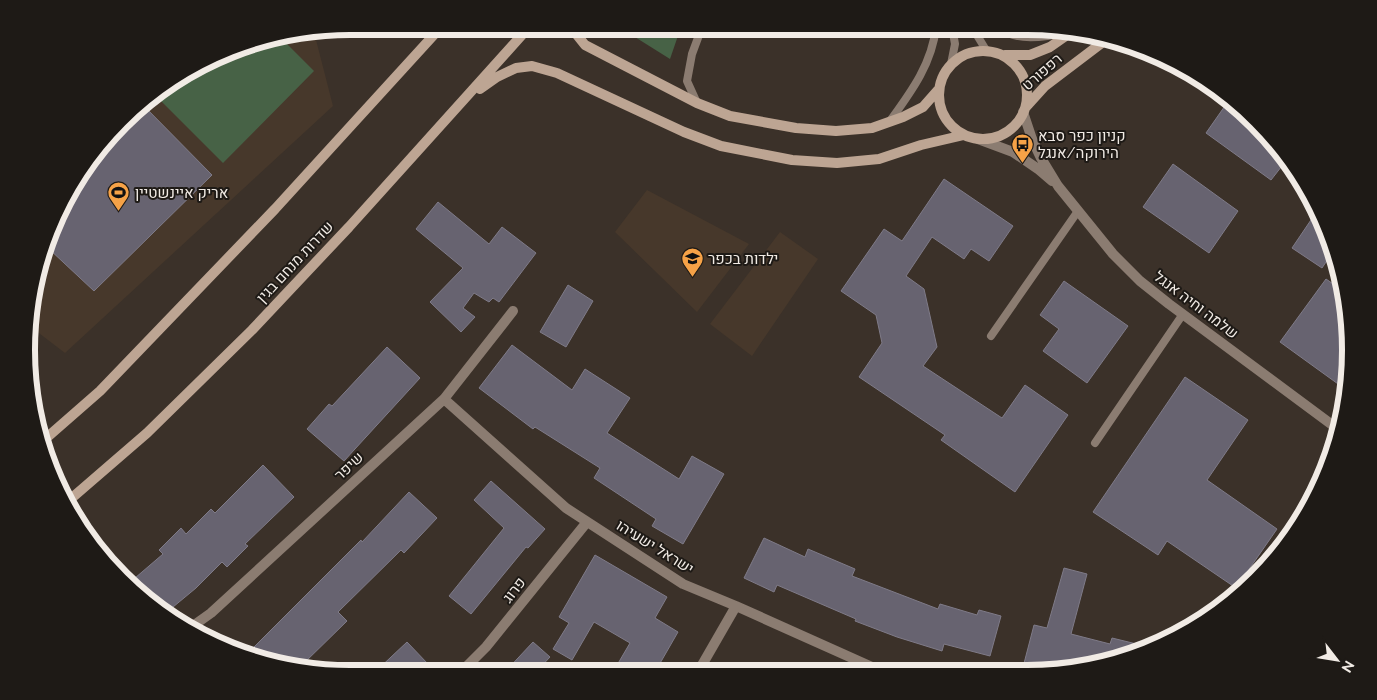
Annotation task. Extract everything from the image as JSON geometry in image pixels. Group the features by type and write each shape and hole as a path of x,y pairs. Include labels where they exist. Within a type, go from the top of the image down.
{"main road":[{"path":"430,40 432,35"},
{"path":"48,437 100,391 275,209 434,35"},
{"name":"שדרות מנחם בגין","path":"72,498 147,433 252,330 349,227 522,35"},
{"path":"577,35 585,45 697,103 730,116 796,128 836,131 872,128 903,117 923,107 938,90"},
{"name":"רפפורט","path":"1003,55 1030,55 1050,47 1063,37"},
{"name":"רפפורט","path":"1024,109 1045,86 1100,44"},
{"path":"986,50 1003,55 1013,62 1025,82 1027,94 1024,109 1016,124 1006,133 978,140 952,128 944,117 939,104 938,90 942,76 951,64 961,56 973,51 986,50"},
{"path":"467,98 497,77 516,68 532,66 558,73 684,132 722,146 792,160 837,163 879,159 921,145 964,135"}],"street":[{"name":"שלמה וחיה אנגל","path":"1024,109 1035,146 1058,186 1113,254 1140,282 1333,425"},
{"name":"שלמה וחיה אנגל","path":"978,140 1013,152 1038,169 1058,186"},
{"name":"שיפר","path":"195,625 211,613 444,399 513,311"},
{"name":"ישראל ישעיהו","path":"444,399 566,508 683,584 865,665"},
{"name":"פרוג","path":"468,665 486,647 587,522"},
{"path":"702,665 736,606"}],"lane":[{"path":"697,103 687,81 692,54 699,35"},
{"path":"890,122 922,73 931,51 934,35"},
{"path":"951,64 955,44 953,35"},
{"path":"977,35 986,50"},
{"path":"1013,35 1031,37 1044,36"},
{"path":"991,336 1078,211"},
{"path":"1095,443 1183,314"}],"shaded area":[{"path":"315,37 333,106 65,353 36,331 41,289 52,249 67,211 77,192 100,158 142,113 192,77 229,59 249,52 289,41"},
{"name":"ילדות בכפר","path":"647,190 749,244 697,312 615,232"},
{"path":"780,232 818,259 752,356 710,324"}],"green space":[{"path":"632,35 678,35 670,59"},
{"path":"285,42 314,71 223,163 159,99 192,77 211,67 249,52"}],"building":[{"path":"1225,105 1250,127 1282,165 1271,180 1206,133"},
{"name":"אריק איינשטיין","path":"147,109 212,175 94,291 51,251 67,211 88,175 113,142"},
{"path":"1173,164 1238,211 1209,253 1143,207"},
{"path":"944,179 1013,226 989,261 971,249 964,259 932,237 906,276 924,289 937,347 923,366 1002,418 1025,385 1068,415 1015,492 941,440 945,435 859,377 882,343 876,315 841,291 884,229 902,241"},
{"path":"438,202 489,244 502,227 536,253 499,302 493,298 489,302 474,293 463,308 475,317 461,332 430,302 463,268 416,229"},
{"path":"1313,217 1328,259 1322,268 1292,248"},
{"path":"1326,279 1335,285 1342,350 1340,385 1280,342"},
{"path":"1064,281 1128,326 1087,383 1043,351 1059,329 1040,315"},
{"path":"568,285 593,301 566,347 540,332"},
{"path":"512,345 572,390 585,369 630,398 607,433 679,479 692,456 724,474 683,544 652,526 656,519 594,478 600,468 535,427 533,429 479,388"},
{"path":"387,347 420,378 344,461 307,429 329,404 332,406"},
{"path":"1185,377 1248,420 1207,480 1277,529 1235,587 1167,541 1158,555 1093,512"},
{"path":"263,465 294,497 245,544 248,546 227,567 222,562 196,588 171,609 134,579 163,554 159,550 181,528 186,534 211,509 215,513"},
{"path":"491,481 545,529 528,548 526,547 471,614 449,596 504,528 474,500"},
{"path":"409,492 437,518 404,553 401,550 338,612 347,621 306,661 252,649 361,540 362,542"},
{"path":"764,538 805,557 808,549 855,569 852,576 938,609 940,604 977,615 979,610 1001,616 990,656 944,644 942,651 897,637 855,621 856,619 777,585 774,592 744,578"},
{"path":"595,555 667,597 655,618 678,632 659,665 617,665 630,643 594,622 572,660 553,649 569,623 559,617"},
{"path":"1064,568 1087,574 1071,634 1110,644 1112,638 1138,644 1088,659 1024,665 1034,625 1047,628"},
{"path":"407,642 428,664 427,665 383,665"},
{"path":"533,642 550,657 543,665 511,665"}],"place":[{"name":"קניון כפר סבא הירוקה/אנגל","path":"1022,164"},
{"name":"אריק איינשטיין","path":"119,212"},
{"name":"ילדות בכפר","path":"692,278"}]}
